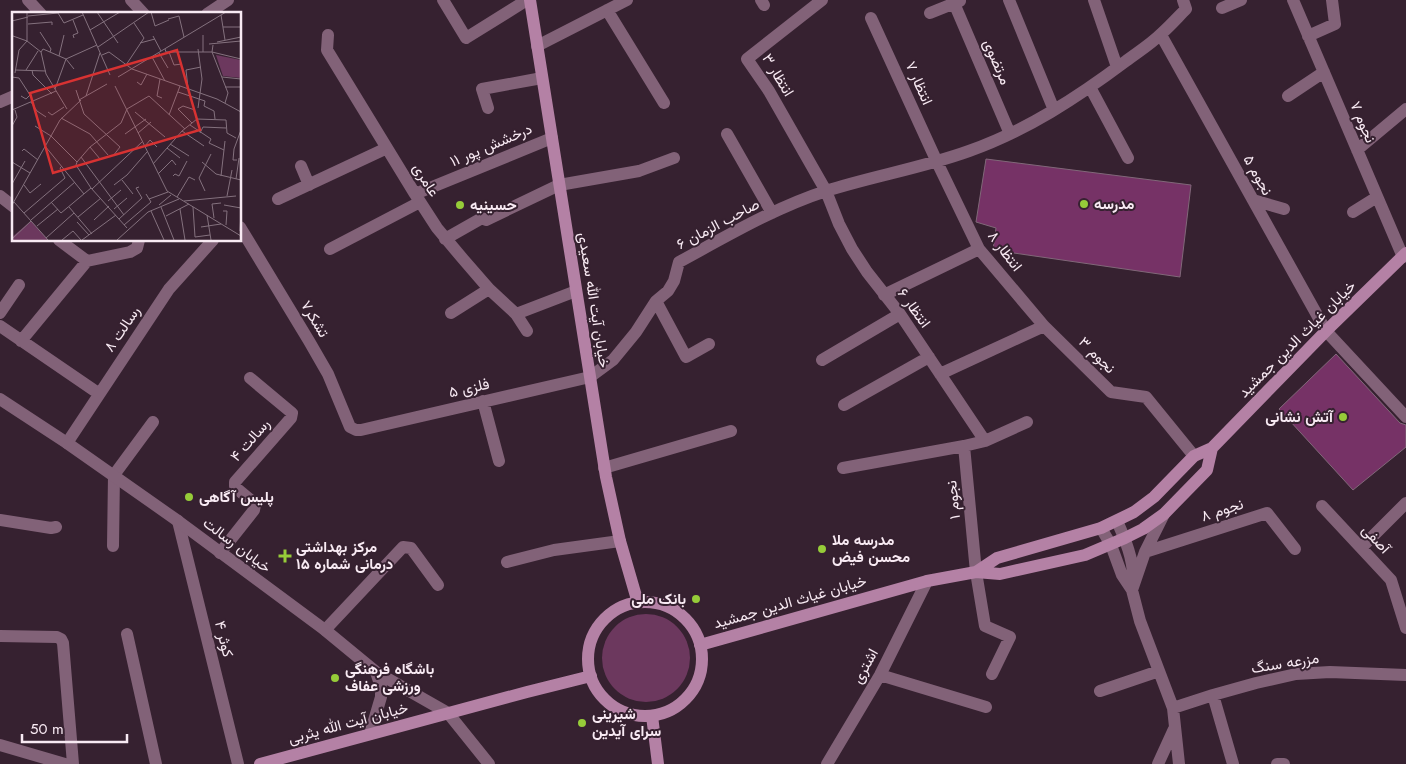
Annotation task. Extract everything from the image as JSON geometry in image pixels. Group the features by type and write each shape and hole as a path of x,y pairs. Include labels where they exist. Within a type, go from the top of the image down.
{"main road":[{"name":"خیابان آیت الله سعیدی","path":"528,0 552,138 604,468 620,541 638,603"},
{"name":"خیابان غیاث الدین جمشید","path":"976,572 997,558 1101,528 1134,512 1154,497 1194,456 1212,448 1326,330 1404,255"},
{"name":"خیابان غیاث الدین جمشید","path":"700,644 927,580 976,572 1000,574 1085,555 1143,529 1164,514 1207,470 1212,448"},
{"path":"638,603 654,603 670,608 683,617 694,630 700,644 702,660 700,676 693,691 682,703 668,711 652,716 636,716 621,711 608,702 598,691 590,676 588,660 590,644 597,628 608,616 622,607 638,603"},
{"name":"خیابان آیت الله یثربی","path":"260,764 590,676"},
{"path":"652,716 658,764"}],"street":[{"path":"28,0 39,12"},
{"path":"131,0 142,12"},
{"path":"210,12 228,0"},
{"path":"443,0 466,38 528,0"},
{"path":"537,46 627,0"},
{"name":"انتظار ۳","path":"822,0 747,59 769,91 826,191"},
{"path":"1009,0 1054,110"},
{"path":"1094,0 1117,68"},
{"name":"صاحب الزمان ۶","path":"590,377 613,360 636,332 656,301 668,291 674,281 679,262 772,213 826,191 936,162 1010,134 1054,110 1090,87 1161,35 1186,9 1183,0"},
{"path":"1222,8 1241,0"},
{"name":"نجوم ۷","path":"1293,0 1377,197 1404,255"},
{"path":"1308,36 1335,24 1332,0"},
{"path":"930,13 958,2"},
{"name":"مرتضوی","path":"958,2 1010,134"},
{"path":"607,10 664,102"},
{"name":"انتظار ۷","path":"871,18 936,162"},
{"name":"عامری","path":"328,35 327,50 418,198 445,238 490,289 516,314 527,331"},
{"name":"نجوم ۵","path":"1161,35 1326,330 1406,417"},
{"path":"1288,96 1324,72"},
{"path":"488,108 482,89 542,78"},
{"path":"1090,87 1128,158"},
{"path":"0,102 12,97"},
{"path":"1357,150 1406,109"},
{"path":"727,134 772,213"},
{"name":"درخشش پور ۱۱","path":"330,249 418,198 552,138"},
{"path":"278,199 387,148"},
{"path":"445,238 482,218 486,220 559,185 639,172 674,158"},
{"name":"انتظار ۸","path":"936,162 979,249 1044,326"},
{"path":"301,166 309,184"},
{"name":"انتظار ۶","path":"826,191 839,224 867,272 900,314 985,441"},
{"path":"0,196 12,205"},
{"path":"1353,212 1377,197"},
{"path":"1253,200 1284,209"},
{"name":"تشکر۷","path":"241,229 328,374 350,427 356,430"},
{"path":"60,241 86,261"},
{"name":"رسالت ۸","path":"66,442 169,288 212,241"},
{"path":"21,341 86,261 130,252 138,244"},
{"path":"884,295 979,249"},
{"path":"0,313 18,285"},
{"path":"451,313 490,289"},
{"path":"516,314 576,291"},
{"path":"656,301 686,357 709,344"},
{"path":"822,360 900,314"},
{"path":"0,326 98,393"},
{"path":"940,374 1044,326"},
{"name":"نجوم ۳","path":"1044,326 1111,392 1146,397 1194,456"},
{"path":"844,405 929,357"},
{"name":"فلزی ۵","path":"356,430 590,377"},
{"name":"رسالت ۴","path":"220,552 254,510 255,505 253,502 234,486 235,482 291,418 292,413 250,378"},
{"path":"483,401 499,461"},
{"name":"خیابان رسالت","path":"0,403 66,442 114,475 325,630 376,672 448,713"},
{"path":"113,546 114,475 153,422"},
{"path":"843,468 985,441 1027,422"},
{"path":"604,468 731,431"},
{"name":"نجوم ۱","path":"964,446 976,572"},
{"path":"1362,548 1406,503"},
{"name":"آصفی","path":"1322,506 1392,580 1406,628"},
{"name":"نجوم ۸","path":"1145,552 1266,513 1295,549"},
{"path":"1132,590 1145,552 1164,514"},
{"path":"0,520 51,528 56,527"},
{"name":"کوثر ۴","path":"178,521 238,764"},
{"path":"1117,521 1125,538 1133,572 1132,590 1140,622 1173,708 1179,764"},
{"path":"1101,528 1110,544 1122,575 1132,590"},
{"path":"506,562 554,550 620,541"},
{"path":"325,630 403,547 410,548 438,585"},
{"path":"976,572 985,626 1010,638 992,674"},
{"name":"اشتری","path":"827,764 880,675 927,580"},
{"path":"127,634 156,764"},
{"path":"0,636 57,637 61,639 63,643 73,764"},
{"path":"1100,691 1159,671"},
{"path":"370,734 381,697 381,687 376,672"},
{"name":"مزرعه سنگ","path":"1173,708 1256,683 1296,674 1313,672 1406,675"},
{"path":"880,675 986,706"},
{"path":"1213,695 1233,764"},
{"path":"448,713 488,764"},
{"path":"1158,764 1174,729"},
{"path":"0,745 65,764"},
{"path":"1277,764 1284,764"}],"shaded area":[{"path":"637,614 655,614 671,621 683,633 690,649 690,667 683,683 671,695 655,702 637,702 621,695 609,683 602,667 602,649 609,633 621,621"}],"building":[{"name":"مدرسه","path":"986,159 1191,185 1180,277 993,250 996,228 976,222"},
{"name":"آتش نشانی","path":"1336,354 1400,423 1406,425 1406,447 1353,490 1279,409"}],"place":[{"name":"مدرسه","path":"1084,204"},
{"name":"حسینیه","path":"460,205"},
{"name":"آتش نشانی","path":"1343,417"},
{"name":"پلیس آگاهی","path":"189,497"},
{"name":"مدرسه ملا محسن فیض","path":"822,549"},
{"name":"مرکز بهداشتی درمانی شماره ۱۵","path":"285,556"},
{"name":"بانک ملی","path":"696,599"},
{"name":"باشگاه فرهنگی ورزشی عفاف","path":"335,678"},
{"name":"شیرینی سرای آیدین","path":"582,723"}]}
